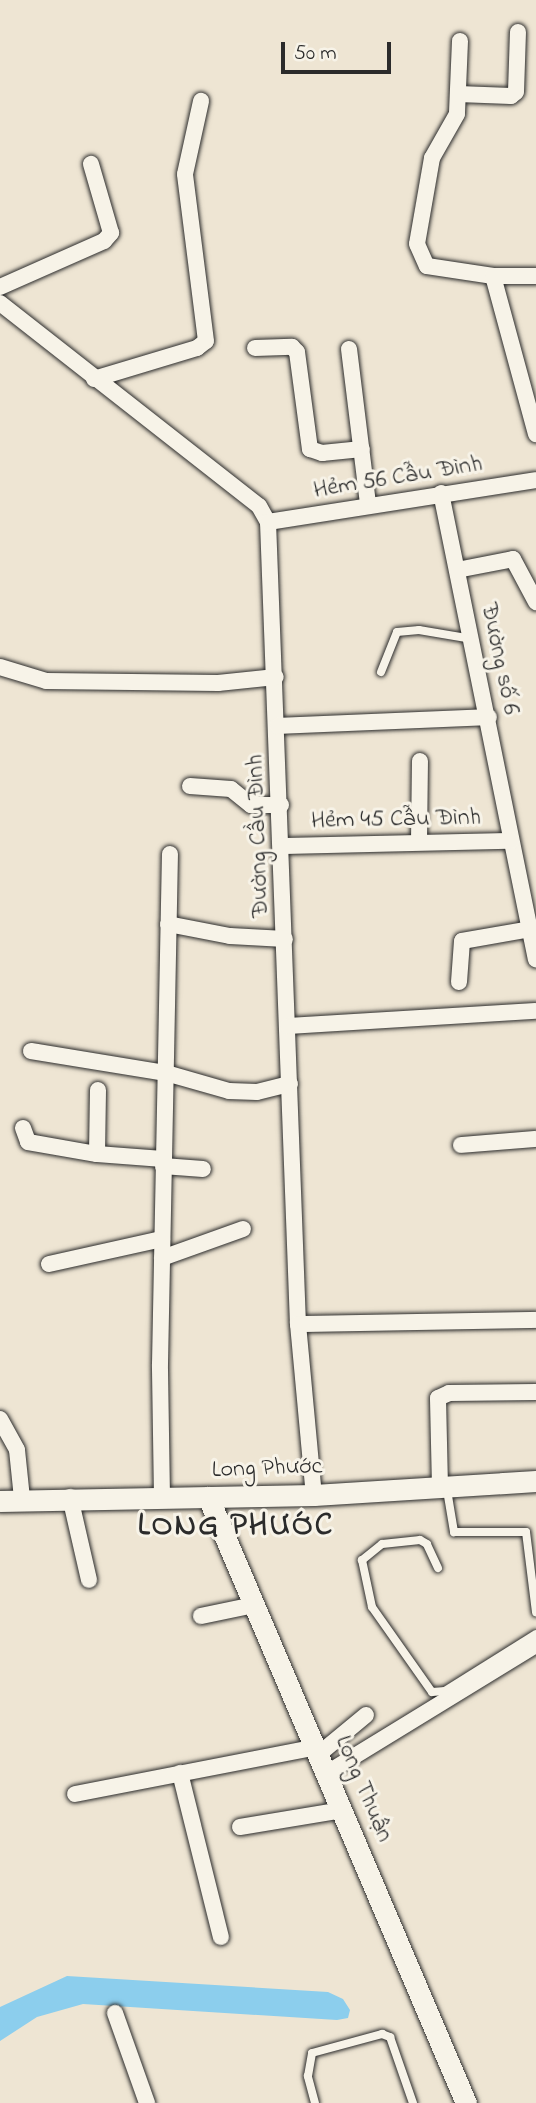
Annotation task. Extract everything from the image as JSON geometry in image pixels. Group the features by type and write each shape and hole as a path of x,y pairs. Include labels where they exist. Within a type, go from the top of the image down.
{"street":[{"path":"458,94 511,96 516,92 518,32"},
{"path":"460,41 455,123 432,158 417,244 427,266 493,276 536,276"},
{"path":"94,379 197,348 206,341 185,174 201,101"},
{"path":"0,287 104,241 111,233 91,164"},
{"path":"493,276 536,434"},
{"path":"0,303 259,506 268,523"},
{"path":"255,348 292,347 297,352 310,449 322,453 362,449"},
{"path":"349,349 368,504"},
{"name":"Hẻm 56 Cẫu Đình","path":"268,523 368,504 536,480"},
{"name":"Đường số 6","path":"441,493 489,717 511,841 531,911 530,929 536,959"},
{"name":"Đường Cầu Đình","path":"268,523 281,805 298,1324 314,1495"},
{"path":"457,570 513,559 536,602"},
{"path":"2,672 46,681 218,683 276,677"},
{"path":"278,726 489,717"},
{"path":"419,841 421,761"},
{"path":"190,786 231,789 251,805 281,805"},
{"name":"Hẻm 45 Cẫu Đình","path":"282,846 511,841"},
{"path":"162,1497 162,1239 170,854"},
{"path":"168,924 230,936 285,939"},
{"path":"460,982 462,941 530,929"},
{"path":"288,1026 536,1011"},
{"path":"31,1051 166,1073 229,1091 257,1092 290,1084"},
{"path":"97,1154 98,1090"},
{"path":"23,1128 27,1142 203,1169"},
{"path":"461,1145 536,1139"},
{"path":"162,1258 243,1229"},
{"path":"49,1264 162,1239"},
{"path":"298,1324 536,1320"},
{"path":"443,1487 438,1398 449,1393 536,1392"},
{"path":"0,1419 14,1438 22,1498"},
{"name":"Long Phước","path":"0,1501 70,1497 314,1495 536,1481"},
{"path":"70,1497 89,1580"},
{"name":"Long Thuận","path":"208,1497 466,2103"},
{"path":"201,1616 254,1605"},
{"path":"75,1794 180,1773 321,1758 536,1645"},
{"path":"321,1758 366,1716"},
{"path":"180,1773 221,1937"},
{"path":"240,1827 343,1810"},
{"path":"115,2013 147,2103"}],"lane":[{"path":"381,672 397,632 419,630 472,639"},
{"path":"443,1487 454,1532 526,1532 536,1612"},
{"path":"438,1568 427,1544 420,1540 382,1544 362,1560 372,1607 432,1692 445,1691 536,1634"},
{"path":"315,2103 308,2076 312,2053 382,2034 390,2037 413,2103"}],"water":[{"path":"67,1976 328,1992 343,1999 350,2010 348,2018 337,2020 83,2004 37,2017 0,2041 0,2007"}],"district":[{"name":"LONG PHƯỚC","path":"236,1527"}]}
